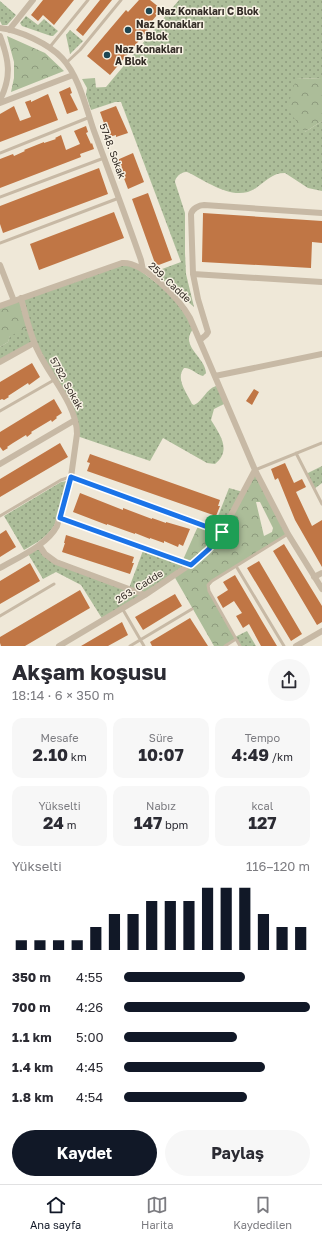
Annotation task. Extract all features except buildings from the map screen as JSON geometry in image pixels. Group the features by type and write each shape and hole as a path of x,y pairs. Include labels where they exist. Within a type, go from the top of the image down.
{"street":[{"path":"10,30 33,0"},
{"name":"5748. Sokak","path":"0,28 10,30 49,48 58,54 66,63 73,75 90,117 141,260 143,270"},
{"path":"0,36 1,43 8,60 7,84 0,102"},
{"path":"0,102 73,75"},
{"path":"200,340 208,332 198,299 193,274 192,211 201,205 204,205 322,213"},
{"name":"259. Cadde","path":"0,306 122,263 130,263 143,270 166,289 186,310 255,470 288,534 322,589"},
{"path":"0,265 14,301"},
{"path":"193,274 322,282"},
{"name":"5782. Sokak","path":"0,568 39,545 54,533 60,518 71,477 77,434 75,420 68,403 34,343 21,298"},
{"path":"0,362 34,343"},
{"path":"215,376 319,355 322,349"},
{"path":"0,464 75,420"},
{"name":"263. Cadde","path":"63,645 191,565 209,549 222,532 255,470"},
{"path":"71,477 222,532"},
{"path":"39,545 45,554 56,562 145,595"},
{"path":"314,577 322,572"},
{"path":"296,646 322,631"}],"lane":[{"path":"49,48 88,0"},
{"path":"66,63 80,50 122,0"},
{"path":"0,153 90,117"},
{"path":"0,197 104,158"},
{"path":"0,243 119,198"},
{"path":"0,411 54,380"},
{"path":"255,470 322,443"},
{"path":"296,453 322,504"},
{"path":"0,516 60,480 71,477"},
{"path":"60,518 191,565"},
{"path":"240,646 208,588 208,585 288,534"},
{"path":"236,566 284,646"},
{"path":"0,616 54,584"},
{"path":"122,608 144,646"},
{"path":"130,646 192,609"},
{"path":"225,646 236,639"}],"green space":[{"path":"179,0 322,0 322,78 296,79 305,132 322,121 322,191 308,188 285,173 276,174 248,192 239,193 221,189 187,172 183,172 179,175 175,182 185,213 186,274 194,307 154,272 181,262 121,102 115,102 91,110 86,95 87,88 106,87"},
{"path":"0,1 16,15 7,25 2,25 0,21"},
{"path":"26,16 38,25 44,19 58,31 51,36 22,26 20,23"},
{"path":"70,30 83,41 70,54 66,35"},
{"path":"7,36 45,53 64,71 11,92 14,78 14,62"},
{"path":"95,78 96,88 87,88 82,79"},
{"path":"322,78 322,121 305,132 287,109 296,79"},
{"path":"130,263 171,294 195,327 190,333 190,345 205,367 206,373 203,376 184,368 181,381 192,404 194,405 216,386 226,403 214,409 211,420 221,437 224,448 220,459 215,464 207,463 163,438 150,461 77,436 76,421 34,343 0,362 0,347 8,342 21,298"},
{"path":"21,298 29,327 10,336 8,342 0,347 0,306"},
{"path":"322,466 322,483 314,489 306,474"},
{"path":"255,470 288,534 213,581 208,588 236,639 225,646 214,646 174,576 190,565 182,562 199,524 222,532","holes":["256,502 260,502 273,528 272,532 264,536"]},
{"path":"67,481 55,524 52,529 37,542 24,550 4,516 61,482"},
{"path":"229,488 243,492 222,532 213,529"},
{"path":"39,545 45,555 129,588 144,548 191,565 103,620 81,585 56,572 43,579 27,552"},
{"path":"247,631 256,646 240,646 235,637"}],"place":[{"name":"Naz Konakları C Blok","path":"149,11"},
{"name":"Naz Konakları B Blok","path":"128,30"},
{"name":"Naz Konakları A Blok","path":"107,55"}],"route":[{"path":"71,477 222,532 209,549 191,565 60,518 71,477"}]}
